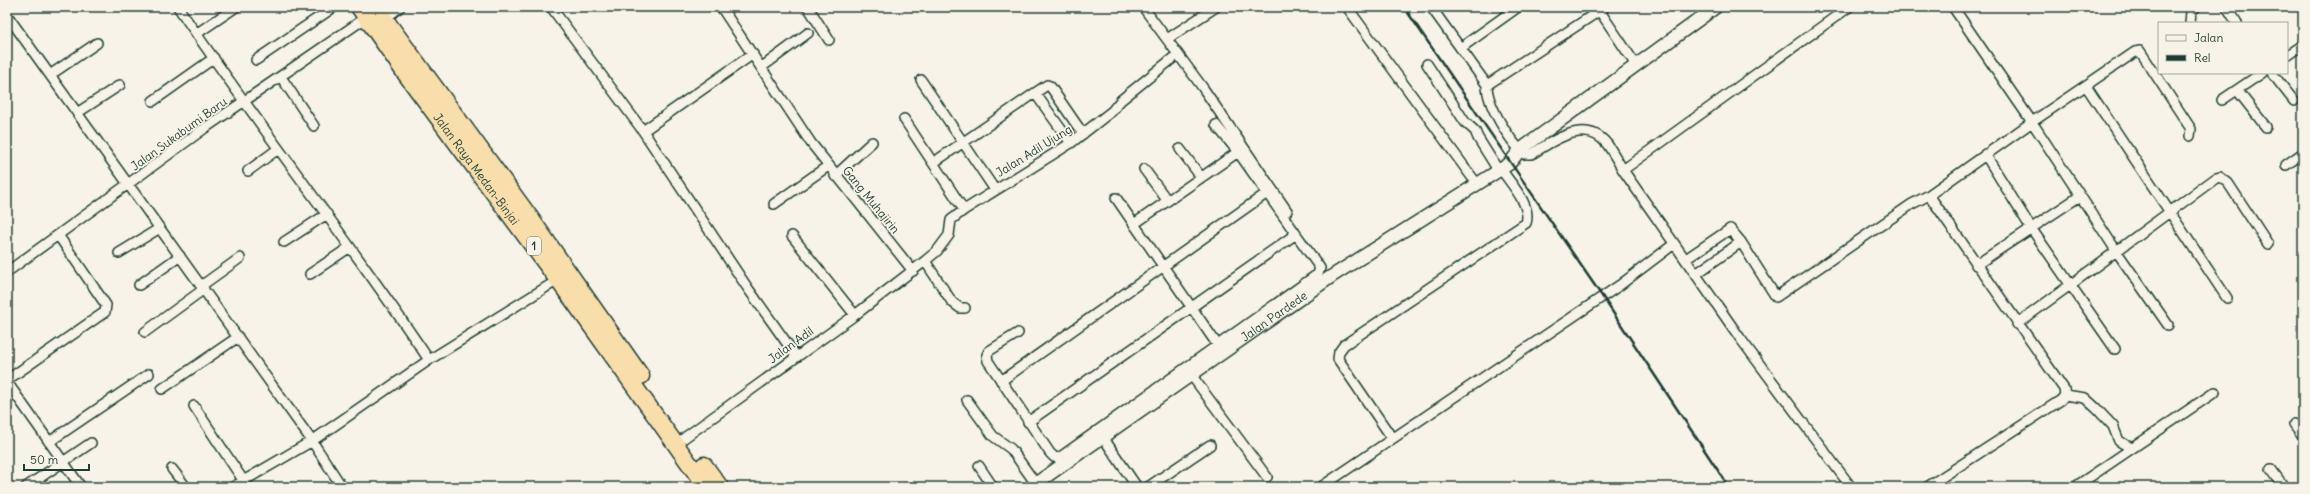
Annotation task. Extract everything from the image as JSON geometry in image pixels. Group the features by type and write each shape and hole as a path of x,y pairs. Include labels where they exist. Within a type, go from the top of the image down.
{"highway":[{"name":"Jalan Raya Medan-Binjai","path":"372,15 405,73 516,210 720,487"},
{"name":"Jalan Raya Medan-Binjai","path":"564,276 706,487"}],"street":[{"path":"178,7 244,102 327,214 429,360"},
{"path":"196,34 236,7"},
{"path":"256,60 334,7"},
{"name":"Jalan Sukabumi Baru","path":"7,272 244,102 372,15 400,7"},
{"path":"551,7 643,131 747,287 796,356"},
{"path":"808,7 829,40"},
{"path":"1143,7 1178,54 1332,276"},
{"path":"1167,39 1216,7"},
{"path":"1347,7 1477,184"},
{"path":"1431,7 1462,47 1487,85 1489,98 1505,129 1524,154 1532,154 1571,132 1588,133 1606,142 1623,170 1740,338 1852,487"},
{"path":"1462,47 1518,7"},
{"name":"Jalan Pardede","path":"1033,485 1102,436 1192,376 1221,350 1332,276 1509,164 1520,150 1716,7"},
{"path":"1623,170 1849,7"},
{"path":"1953,7 2032,122 2117,252 2168,325"},
{"path":"2190,22 2191,11 2196,7"},
{"path":"2227,7 2237,22"},
{"name":"Gang Muhajirin","path":"723,8 811,143 835,176 912,271"},
{"path":"1487,85 1600,8 1636,65"},
{"path":"7,15 312,441 342,487"},
{"path":"762,67 808,33"},
{"path":"50,75 97,43"},
{"path":"2288,55 2303,45"},
{"path":"1686,259 1727,230 1734,232 1776,297 1912,204 1929,195 1985,154 2135,52 2140,51 2191,129 2190,136"},
{"path":"643,131 753,54"},
{"name":"Jalan Adil Ujung","path":"912,271 937,251 949,235 951,220 995,190 1071,143 1112,111 1121,100 1178,54"},
{"path":"153,101 214,58"},
{"path":"1392,438 1338,359 1339,352 1344,345 1526,223 1528,217 1525,207 1481,143 1475,131 1465,122 1427,64"},
{"path":"2222,100 2260,74"},
{"path":"2273,74 2294,101"},
{"path":"281,77 314,126"},
{"path":"921,80 995,190"},
{"path":"77,113 120,85"},
{"path":"933,164 962,142 1047,85 1050,86 1083,134"},
{"path":"2086,86 2227,298"},
{"path":"2236,90 2266,127"},
{"path":"1035,93 1071,143"},
{"path":"904,119 964,210"},
{"path":"1018,333 989,351 987,356 1001,381 1028,422 1050,453 1059,458 1221,350 1320,272 1320,268 1238,152 1216,125"},
{"path":"835,176 872,142"},
{"path":"248,171 278,149"},
{"path":"1180,149 1201,177"},
{"path":"1134,224 1238,152"},
{"path":"2286,165 2303,153"},
{"path":"1985,154 2031,228 2115,349"},
{"path":"774,204 828,166"},
{"path":"1144,169 1167,200"},
{"path":"2017,324 2216,178 2220,177 2228,183 2268,244"},
{"path":"1001,381 1267,193"},
{"path":"1927,487 2061,400 2065,395 2064,388 2017,324 1929,195"},
{"path":"1976,265 2080,196"},
{"path":"1116,198 1221,350"},
{"path":"284,242 327,214"},
{"path":"119,253 160,228"},
{"path":"1028,422 1190,306 1296,234"},
{"path":"58,235 106,305 105,312 7,381 80,487"},
{"path":"792,236 855,314"},
{"path":"1696,274 1741,242"},
{"path":"1321,487 1620,284 1674,244"},
{"path":"310,274 350,247"},
{"path":"139,285 180,256"},
{"path":"145,332 240,258"},
{"path":"925,261 952,302 960,308 965,308"},
{"name":"Jalan Adil","path":"684,438 912,271"},
{"path":"233,487 312,441 429,360 564,276"},
{"path":"162,389 238,337"},
{"path":"49,442 149,374"},
{"path":"1192,376 1267,477"},
{"path":"2075,487 2215,392"},
{"path":"2065,395 2085,398 2113,426 2119,442 2117,458"},
{"path":"967,400 993,436 1011,449 1033,485"},
{"path":"194,406 243,480"},
{"path":"2294,424 2303,436"},
{"path":"1102,436 1137,487"},
{"path":"26,487 64,463 91,442"},
{"path":"2119,442 2131,448"},
{"path":"1148,487 1210,445"},
{"path":"979,466 993,487"},
{"path":"172,469 186,487"},
{"path":"2271,469 2284,487"}],"railway":[{"path":"1404,7 1602,296 1729,487"}]}
